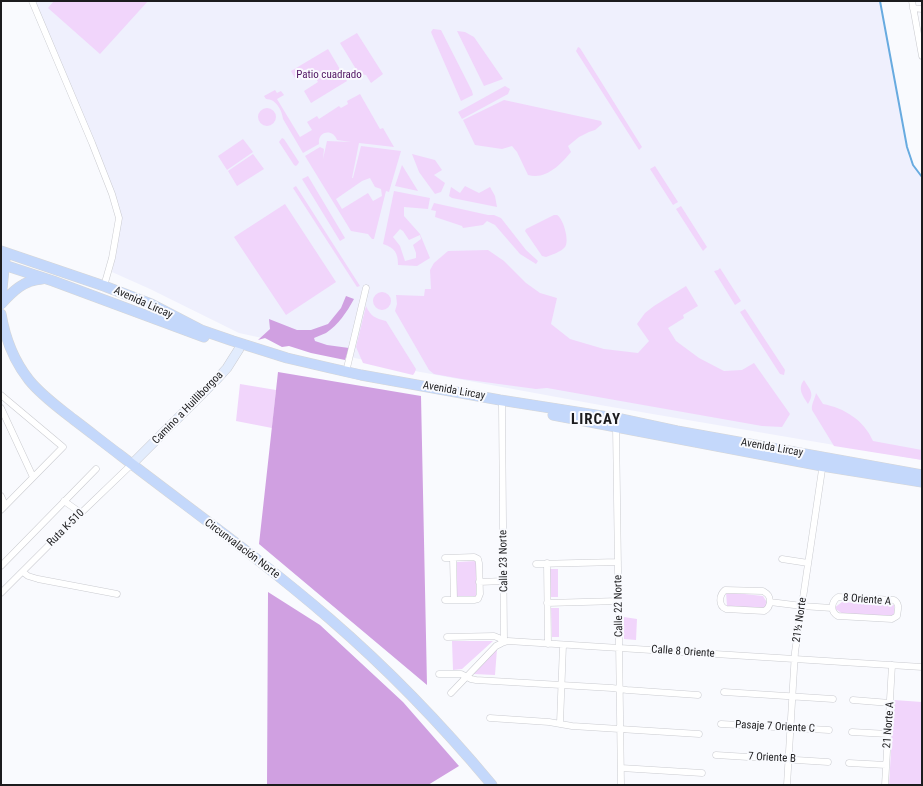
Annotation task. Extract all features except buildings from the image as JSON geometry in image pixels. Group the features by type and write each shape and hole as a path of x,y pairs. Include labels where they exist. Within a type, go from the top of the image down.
{"main road":[{"name":"Avenida Lircay","path":"3,251 151,304 201,330 287,358 346,372 823,461 922,482"},
{"path":"1,299 3,251"},
{"name":"Avenida Lircay","path":"3,264 195,334 292,364 332,374 426,393 619,423"},
{"path":"1,304 19,287 28,282 38,279 53,281"},
{"name":"Circunvalación Norte","path":"1,314 5,332 12,351 20,366 31,382 50,401 284,581 352,638 429,714 492,785"},
{"name":"Avenida Lircay","path":"823,461 922,475"}],"street":[{"path":"32,1 92,143 112,194 119,218 112,258 104,286"},
{"path":"912,1 920,37 922,56"},
{"path":"913,8 922,8"},
{"path":"346,372 366,288"},
{"name":"Camino a Huilliborgoa","path":"132,464 218,378 240,349"},
{"path":"1,395 63,447 3,508"},
{"name":"Calle 23 Norte","path":"502,405 504,642"},
{"path":"1,408 33,478"},
{"name":"Calle 22 Norte","path":"619,423 618,562 622,785"},
{"name":"21½ Norte","path":"787,785 795,659 823,461"},
{"name":"Ruta K-510","path":"1,593 132,464"},
{"path":"1,566 96,468"},
{"path":"1,496 3,508"},
{"path":"64,501 81,514"},
{"path":"445,558 478,559 480,594 478,598 474,600 445,600"},
{"path":"453,558 454,600"},
{"path":"782,559 808,563"},
{"path":"536,564 618,562"},
{"path":"547,564 548,644"},
{"path":"23,572 28,576 38,579 117,594"},
{"path":"479,582 504,582"},
{"path":"725,590 763,591 770,597 770,602 769,607 764,611 726,609 722,608 721,595 725,590"},
{"name":"8 Oriente A","path":"838,597 894,600 899,607 897,616 892,619 838,616 833,612 832,608 838,597"},
{"path":"547,602 619,601"},
{"name":"8 Oriente A","path":"770,602 832,608"},
{"name":"Calle 8 Oriente","path":"446,638 494,636 504,642 922,667"},
{"path":"451,693 496,646 504,642"},
{"path":"560,723 563,645"},
{"name":"21 Norte A","path":"885,785 892,665"},
{"path":"439,674 459,674 476,680 698,695"},
{"path":"724,692 833,699"},
{"path":"853,700 890,703"},
{"path":"490,718 560,723 572,726 699,734"},
{"name":"Pasaje 7 Oriente C","path":"721,724 829,730"},
{"path":"852,732 888,734"},
{"name":"7 Oriente B","path":"716,755 828,762"},
{"path":"849,763 886,765"},
{"path":"621,768 702,773"}],"shaded area":[{"path":"35,1 880,1 909,158 922,178 922,460 600,405 415,371 239,333 112,272 122,217 75,97"},
{"path":"346,296 354,299 342,318 326,333 314,338 315,341 327,345 349,348 345,360 311,353 289,346 282,347 265,338 258,340 270,329 269,319 297,330 311,330 328,324 341,308"},
{"path":"278,372 421,396 427,685 259,544"},
{"path":"268,592 320,625 403,702 459,766 428,785 267,785"}],"green space":[{"path":"54,1 148,1 100,54 48,8"},
{"path":"433,29 441,30 472,91 473,95 461,101 431,32"},
{"path":"457,31 465,32 474,37 503,79 484,86"},
{"path":"357,33 383,74 371,83 366,75 359,74 340,43"},
{"path":"578,47 642,147 639,150 576,51"},
{"name":"Patio cuadrado","path":"328,49 347,81 311,103 304,91 318,82 313,73 314,71 309,71 308,69 305,70 306,72 296,80 291,71"},
{"path":"505,86 510,89 508,94 462,119 458,112"},
{"path":"275,90 277,93 281,91 284,95 277,99 300,137 312,130 307,122 317,116 319,119 339,106 341,108 348,104 347,101 360,94 380,129 383,128 394,147 359,143 352,178 361,146 401,151 389,192 386,191 374,239 372,239 368,234 351,231 305,156 320,147 324,149 323,159 327,141 351,142 337,140 332,134 326,133 320,136 319,144 303,153 283,119 276,103 270,99 266,99 264,96","holes":["370,178 375,187 381,189 382,196 373,201 368,193 342,209 336,199 362,181"]},
{"path":"504,100 601,121 602,124 595,130 579,137 568,146 571,152 552,170 541,175 528,175 517,152 512,146 502,149 475,145 463,120"},
{"path":"267,108 273,111 276,117 273,123 267,126 261,123 258,117 261,111"},
{"path":"282,138 299,162 296,166 279,142"},
{"path":"243,139 253,152 227,170 218,156"},
{"path":"253,154 264,169 237,186 228,171"},
{"path":"412,154 435,160 442,170 434,175 445,183 441,192 435,194 419,172"},
{"path":"402,165 418,191 395,186"},
{"path":"655,166 678,202 673,205 650,169"},
{"path":"308,176 345,238 340,241 302,179"},
{"path":"296,186 360,286 357,287 293,188"},
{"path":"465,186 479,193 490,187 495,196 497,207 452,198 449,196 451,187 460,193"},
{"path":"394,191 430,198 428,209 404,207 404,216 420,234 430,258 417,266 398,265 397,257 393,249 383,244","holes":["400,229 409,240 420,235 421,239 413,245 416,258 405,261 400,246 393,237"]},
{"path":"434,203 494,215 501,218 526,250 538,261 536,264 520,254 495,225 487,221 483,225 463,228 462,226 435,217 436,211 431,210"},
{"path":"285,204 336,282 286,315 234,237"},
{"path":"681,206 707,247 703,251 676,209"},
{"path":"554,215 557,215 561,220 567,240 565,247 546,257 542,256 525,231 526,229"},
{"path":"488,250 504,261 526,283 540,293 557,298 551,324 570,339 604,349 638,353 649,341 637,324 645,313 654,306 686,286 698,306 683,315 684,318 668,328 676,341 699,358 724,371 742,370 754,363 790,414 782,427 762,426 547,388 536,389 434,374 429,370 395,311 397,304 396,295 424,296 425,289 431,289 430,270 434,263 448,251"},
{"path":"720,268 741,301 735,305 714,271"},
{"path":"382,292 388,295 391,301 388,307 382,310 376,307 373,301 376,295"},
{"path":"366,306 370,313 374,316 386,321 416,369 413,375 363,363 356,347"},
{"path":"745,309 785,370 784,375 780,374 740,312"},
{"path":"804,380 810,389 811,394 808,404 801,389"},
{"path":"240,384 276,390 272,428 236,421"},
{"path":"816,393 823,404 846,412 859,421 873,441 922,450 922,460 834,446 812,410"},
{"path":"476,561 476,596 457,596 457,562"},
{"path":"550,569 558,569 558,597 550,597"},
{"path":"726,592 763,596 768,604 762,610 727,606"},
{"path":"842,602 894,605 895,616 843,614 834,608"},
{"path":"551,608 559,608 559,637 552,637"},
{"path":"624,617 637,619 636,640 624,639"},
{"path":"452,641 493,641 462,669 453,670"},
{"path":"497,649 495,675 473,674"},
{"path":"894,700 922,702 922,785 889,785"}],"waterway":[{"path":"880,1 907,147 913,165 922,177"}],"district":[{"name":"LIRCAY","path":"596,420"}]}
